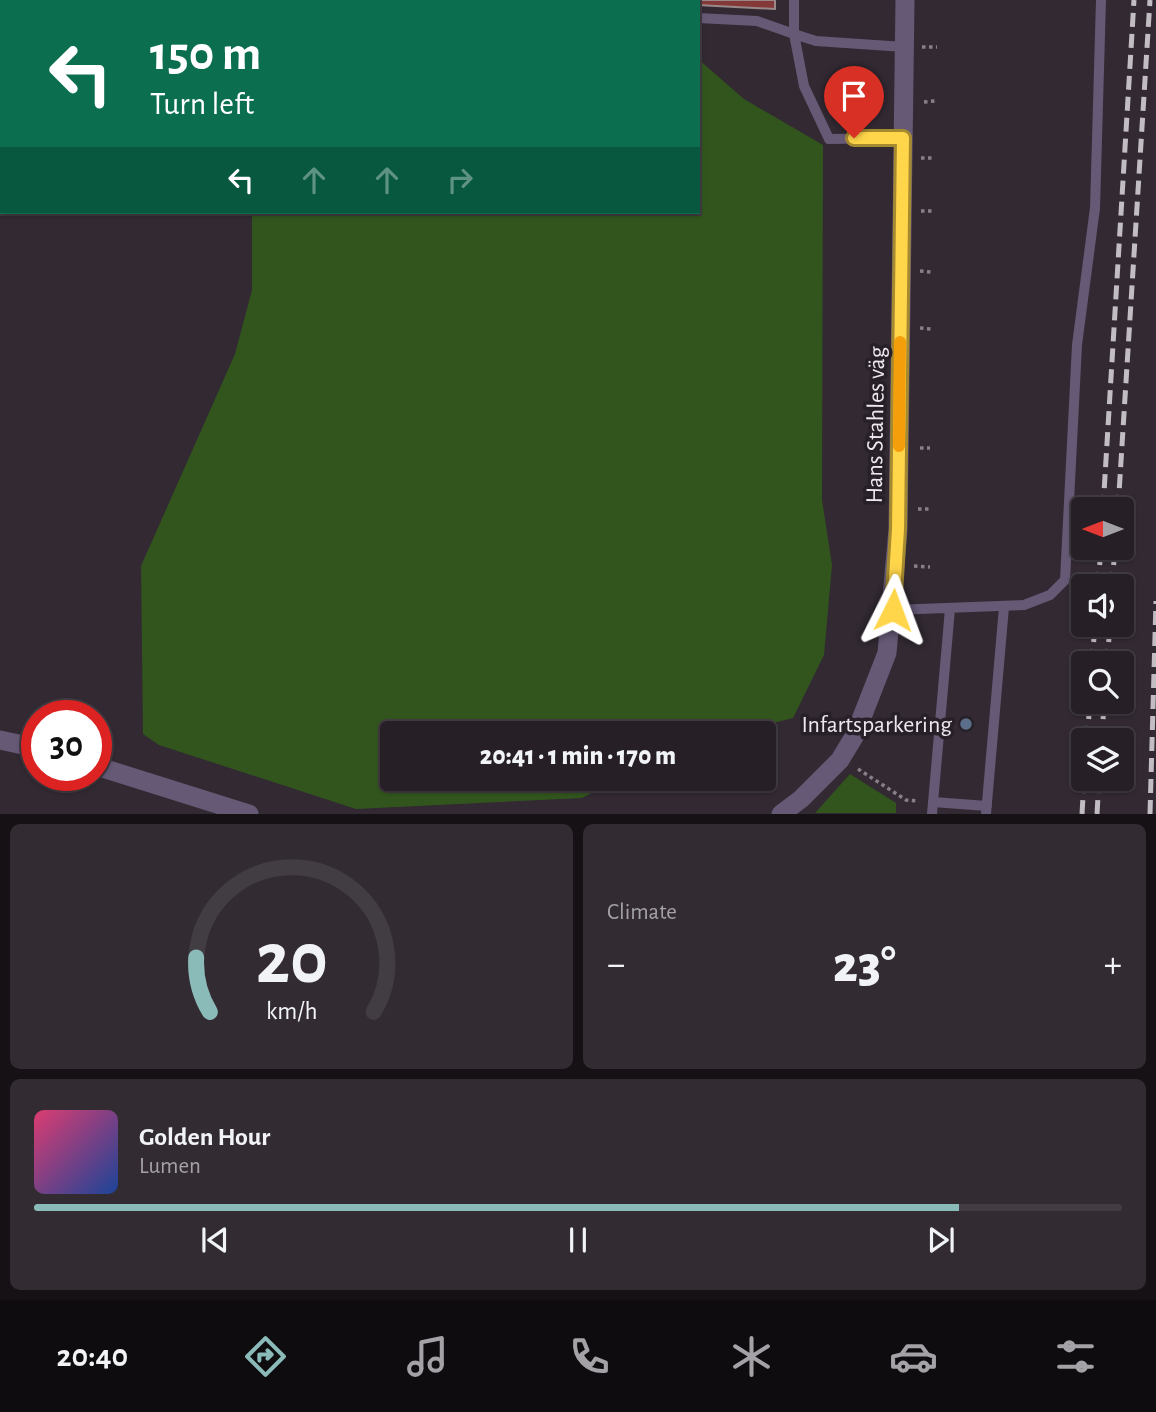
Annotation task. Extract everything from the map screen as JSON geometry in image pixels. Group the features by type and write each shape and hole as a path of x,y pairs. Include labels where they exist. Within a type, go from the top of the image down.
{"street":[{"name":"Hans Stahles väg","path":"781,814 801,799 841,760 855,735 887,653 893,610 898,529 905,0"},
{"path":"0,740 21,745"},
{"path":"112,771 248,814"}],"lane":[{"path":"794,0 794,34 804,86 830,139 903,138"},
{"path":"893,610 1004,607 1038,601 1059,588 1067,572 1077,345 1095,208 1101,0"},
{"path":"700,18 757,21 816,41 904,47"},
{"path":"933,802 987,810 1004,607"},
{"path":"932,814 950,609"}],"path":[{"path":"923,102 935,101"},
{"path":"921,158 932,158"},
{"path":"921,211 932,211"},
{"path":"920,271 931,272"},
{"path":"920,328 931,329"},
{"path":"920,449 930,449"},
{"path":"918,509 930,509"},
{"path":"913,566 930,567"},
{"path":"841,760 906,800 933,802"}],"green space":[{"path":"700,61 744,99 823,145 822,500 832,565 824,655 793,718 776,722 380,721 380,791 595,791 582,798 356,809 159,745 143,734 141,566 235,354 252,290 252,214 700,214"},
{"path":"850,774 896,803 896,813 815,813"}],"building":[{"path":"700,0 775,0 775,9 700,5"}],"railway":[{"path":"1104,497 1134,0"},
{"path":"1119,497 1150,0"},
{"path":"1099,574 1100,560"},
{"path":"1113,574 1114,560"},
{"path":"1150,814 1156,601"},
{"path":"1093,651 1094,637"},
{"path":"1108,651 1109,637"},
{"path":"1088,728 1089,714"},
{"path":"1103,714 1103,728"},
{"path":"1082,814 1083,791"},
{"path":"1097,814 1098,791"}],"slow traffic":[{"path":"899,446 900,342"}],"place":[{"name":"Infartsparkering","path":"966,724"}],"route":[{"path":"854,138 903,138 898,529 893,610"}]}
